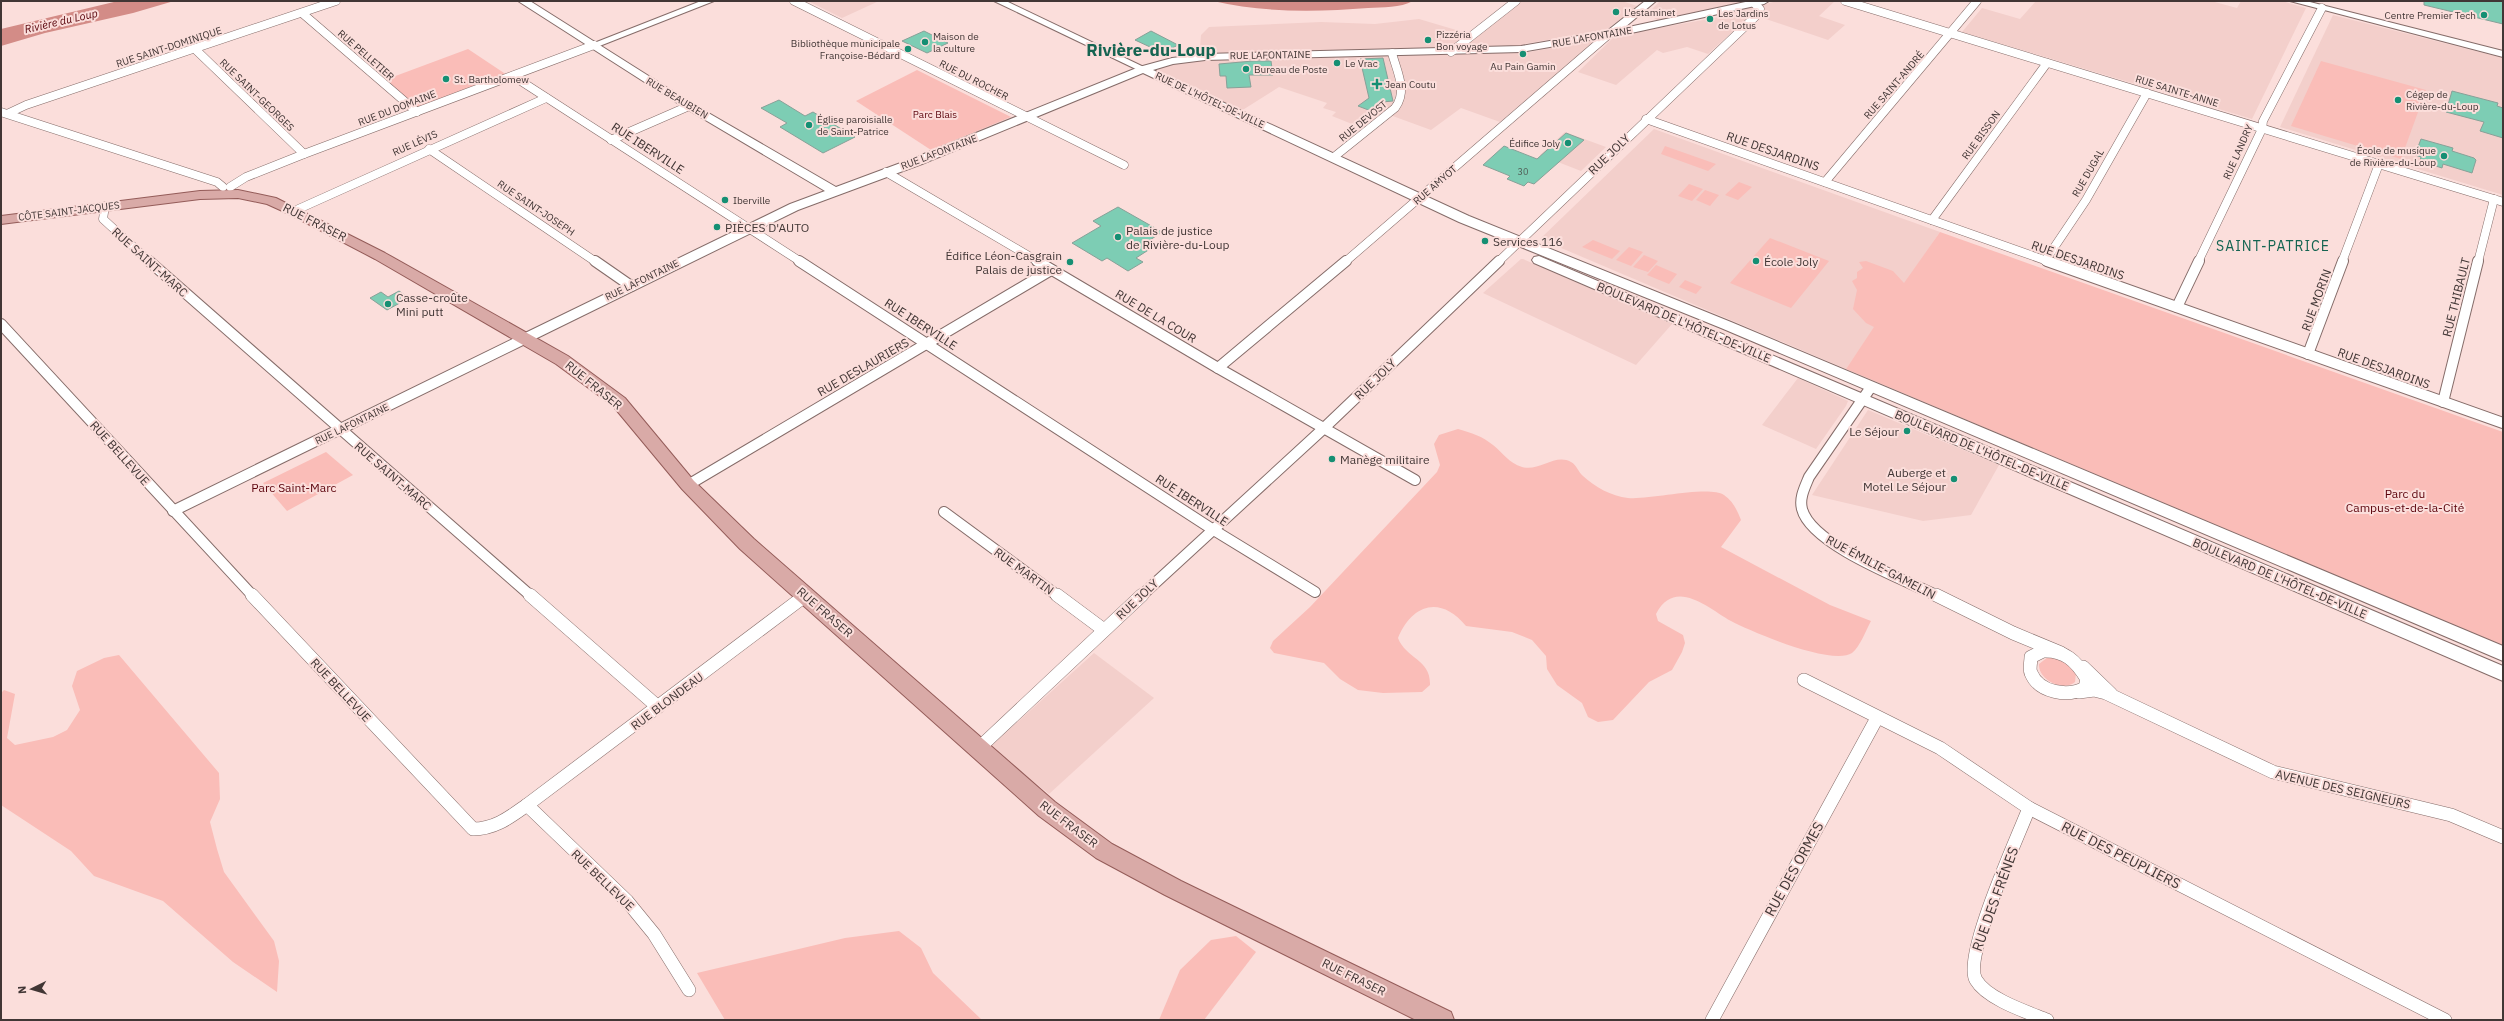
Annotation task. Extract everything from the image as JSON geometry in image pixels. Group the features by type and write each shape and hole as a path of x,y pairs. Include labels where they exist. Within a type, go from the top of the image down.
{"main road":[{"name":"RUE BEAUBIEN","path":"523,1 689,106 834,191"},
{"name":"RUE AMYOT","path":"1608,35 1651,1"},
{"name":"RUE LAFONTAINE","path":"526,338 747,228 834,191 1026,117 1144,69 1172,61 1205,57 1451,52 1520,49 1665,24 1759,2"},
{"path":"1642,8 1644,15 1648,19 1665,24"},
{"name":"RUE DE L'HÔTEL-DE-VILLE","path":"1144,69 1420,198"},
{"name":"RUE FRASER","path":"225,189 271,201 294,211 380,256 526,338 562,360 619,402 688,485 726,524 1047,808 1104,851 1193,899 1442,1020"},
{"name":"CÔTE SAINT-JACQUES","path":"1,220 137,203 225,189"},
{"name":"BOULEVARD DE L'HÔTEL-DE-VILLE","path":"1420,198 1516,244 1867,393 2503,654"},
{"name":"BOULEVARD DE L'HÔTEL-DE-VILLE","path":"1867,393 2503,674"}],"street":[{"name":"RUE SAINT-DOMINIQUE","path":"5,113 336,1"},
{"name":"RUE DU DOMAINE","path":"225,189 246,177 304,154 709,1"},
{"name":"RUE DU ROCHER","path":"794,1 1124,165"},
{"name":"RUE DE L'HÔTEL-DE-VILLE","path":"1000,1 1144,69"},
{"path":"1451,52 1516,1"},
{"name":"RUE SAINTE-ANNE","path":"1845,1 2498,201"},
{"name":"RUE SAINT-ANDRÉ","path":"1825,182 1951,34 1977,1"},
{"path":"2295,1 2503,54"},
{"name":"RUE JOLY","path":"979,748 1212,529 1323,429 1748,23 1760,10 1759,2"},
{"name":"RUE LANDRY","path":"2177,307 2262,129 2263,121 2322,8"},
{"name":"RUE PELLETIER","path":"302,13 417,112"},
{"name":"RUE AMYOT","path":"1218,368 1292,308 1608,35"},
{"name":"RUE SAINT-GEORGES","path":"195,49 304,154"},
{"name":"RUE DEVOST","path":"1334,157 1395,108 1402,99 1402,88 1392,53"},
{"name":"RUE BISSON","path":"1932,220 2047,63"},
{"name":"RUE IBERVILLE","path":"513,76 1212,529 1315,592"},
{"name":"RUE DUGAL","path":"2045,261 2086,200 2147,93"},
{"name":"RUE LÉVIS","path":"294,211 429,149 546,98"},
{"path":"611,140 689,106"},
{"name":"RUE FRASER","path":"5,113 217,182 225,189"},
{"name":"RUE DESJARDINS","path":"1646,119 2503,423"},
{"name":"RUE SAINT-JOSEPH","path":"429,149 631,286"},
{"name":"RUE MORIN","path":"2308,354 2379,164"},
{"name":"RUE DE LA COUR","path":"886,172 1218,368 1415,480"},
{"name":"RUE THIBAULT","path":"2443,402 2498,201"},
{"name":"RUE SAINT-MARC","path":"105,206 103,219 119,235 339,430 658,707"},
{"name":"RUE DESLAURIERS","path":"688,485 1052,270"},
{"name":"RUE BELLEVUE","path":"1,324 173,511 473,829 485,830 496,826 527,805 614,888 640,916 659,942 689,990"},
{"name":"RUE LAFONTAINE","path":"173,511 526,338"},
{"name":"RUE ÉMILIE-GAMELIN","path":"1867,393 1806,483 1800,503 1809,521 1823,537 1841,549 2013,633 2061,653 2078,663"},
{"name":"RUE MARTIN","path":"944,512 1104,630"},
{"name":"RUE BLONDEAU","path":"527,805 806,596"},
{"name":"RUE ÉMILIE-GAMELIN","path":"2013,633 2026,647 2028,663 2034,678 2050,690 2069,695 2079,692"},
{"name":"RUE ÉMILIE-GAMELIN","path":"2028,663 2036,653 2049,650 2061,653"},
{"path":"2078,663 2087,677 2087,685 2079,692"},
{"name":"AVENUE DES SEIGNEURS","path":"2078,663 2107,691 2121,701"},
{"name":"RUE DES PEUPLIERS","path":"1804,680 1877,718 1940,748 2029,808 2445,1020"},
{"name":"AVENUE DES SEIGNEURS","path":"2079,692 2101,692 2273,772 2451,815 2503,837"},
{"name":"RUE DES ORMES","path":"1712,1020 1877,718"},
{"name":"RUE DES FRÉNES","path":"2029,808 1977,942 1972,965 1976,981 1988,992 2047,1020"}],"shaded area":[{"path":"808,1 879,1 842,18"},
{"path":"1516,1 1622,1 1637,6 1606,30 1524,44 1529,52 1591,41 1592,43 1500,122 1461,108 1431,130 1379,111 1357,126 1332,116 1336,112 1323,108 1327,103 1279,87 1241,111 1155,70 1175,63 1199,61 1201,35 1209,27 1321,22 1375,24 1419,19 1473,35"},
{"path":"1660,1 1750,1 1659,21 1647,14"},
{"path":"1777,1 1835,1 1819,16 1845,25 1828,40 1763,18 1766,11 1762,5"},
{"path":"2036,1 2211,1 2237,8 2241,1 2282,1 2306,8 2252,119 1962,32 1982,8 2020,19"},
{"path":"1755,6 1755,11 1708,54 1687,47 1663,53 1657,50 1616,85 1578,72 1615,36 1714,18"},
{"name":"Cégep de Rivière-du-Loup","path":"2333,15 2503,58 2503,195 2280,127"},
{"name":"École Joly","path":"1654,129 1940,232 1846,369 1540,239"},
{"path":"1565,132 1606,147 1581,171 1540,155"},
{"path":"1521,259 1672,324 1636,365 1483,293"},
{"path":"1798,378 1848,401 1816,449 1762,425"},
{"path":"1868,410 1999,465 1971,515 1923,521 1812,495"},
{"path":"1094,653 1154,698 1049,794 990,747"}],"green space":[{"path":"468,49 507,75 416,110 382,81"},
{"path":"2321,61 2426,90 2401,159 2291,126"},
{"name":"Parc Blais","path":"917,70 1011,117 931,150 856,101"},
{"path":"1665,146 1716,164 1708,171 1661,154"},
{"path":"1739,182 1752,187 1738,200 1725,195"},
{"path":"1689,184 1703,189 1692,201 1678,196"},
{"path":"1705,190 1719,195 1710,206 1696,200"},
{"name":"Parc du Campus-et-de-la-Cité","path":"1940,232 2503,432 2503,646 1846,369 1874,327 1866,323 1853,309 1857,290 1852,281 1857,278 1857,272 1863,268 1859,262 1866,261 1893,271 1904,283"},
{"path":"1770,238 1829,261 1791,308 1730,283"},
{"path":"1593,240 1620,251 1612,259 1582,247"},
{"path":"1629,247 1643,252 1631,266 1616,260"},
{"path":"1644,255 1658,261 1648,272 1633,267"},
{"path":"1656,265 1677,274 1669,284 1647,275"},
{"path":"1685,280 1702,287 1696,294 1679,287"},
{"path":"1458,429 1485,439 1510,460 1522,467 1535,467 1559,460 1571,462 1581,474 1593,484 1609,493 1622,497 1638,498 1693,492 1716,492 1724,495 1732,503 1741,520 1721,547 1830,605 1871,621 1863,638 1858,647 1852,653 1842,656 1828,655 1792,646 1741,626 1702,603 1692,599 1682,597 1672,598 1664,603 1656,614 1658,621 1683,635 1685,643 1682,652 1672,670 1649,682 1613,720 1598,722 1588,717 1582,703 1557,685 1547,669 1546,656 1532,640 1512,632 1466,626 1457,616 1447,610 1437,607 1420,611 1411,617 1404,626 1398,638 1407,651 1427,670 1430,685 1422,692 1383,693 1358,690 1340,679 1324,663 1274,653 1270,648 1273,641 1310,607 1437,472 1440,465 1434,444 1439,435"},
{"name":"Parc Saint-Marc","path":"326,452 353,475 287,511 263,483"},
{"path":"119,655 219,773 220,799 210,822 217,849 224,872 274,941 279,961 277,992 233,962 163,901 94,876 71,851 1,805 1,693 4,690 15,694 7,738 15,745 53,737 67,730 80,710 72,686 77,671 104,658"},
{"path":"2048,657 2064,660 2076,673 2075,682 2064,686 2052,683 2047,679 2040,670 2039,664"},
{"path":"899,931 921,948 933,973 982,1020 725,1020 697,973 845,938"},
{"path":"1236,936 1256,952 1204,1020 1159,1020 1180,970 1211,940"}],"water":[{"name":"Rivière du Loup","path":"118,1 174,1 133,13 45,33 1,46 1,29"},
{"path":"1213,1 1413,1 1403,5 1391,7 1310,11 1251,8"}],"building":[{"name":"Centre Premier Tech","path":"2424,1 2503,1 2503,24 2424,5"},
{"name":"Maison de la culture","path":"924,31 948,43 927,53 902,41"},
{"path":"1151,31 1178,45 1163,53 1135,40"},
{"name":"Jean Coutu","path":"1383,58 1393,101 1382,102 1371,111 1358,106 1369,98 1360,59"},
{"name":"Bureau de Poste","path":"1271,61 1273,75 1249,75 1251,87 1227,88 1226,76 1220,76 1219,64"},
{"path":"2452,91 2498,103 2497,106 2503,108 2503,138 2480,131 2484,122 2446,112"},
{"name":"Église paroisialle de Saint-Patrice","path":"779,100 805,116 813,112 855,137 823,153 780,127 787,123 761,108"},
{"path":"1566,133 1584,140 1534,184 1528,182 1524,186 1507,179 1510,176 1483,165 1504,146 1537,159"},
{"name":"École de musique de Rivière-du-Loup","path":"2421,139 2453,148 2452,151 2474,158 2476,160 2472,173 2443,164 2442,168 2420,161 2421,157 2415,155"},
{"name":"Palais de justice de Rivière-du-Loup","path":"1118,207 1162,232 1147,242 1150,244 1146,247 1150,249 1136,258 1143,262 1128,271 1107,258 1102,261 1072,243 1101,226 1093,221"},
{"name":"Casse-croûte Mini putt","path":"399,291 409,298 387,310 370,298 381,292 388,297"}],"place":[{"name":"L'estaminet","path":"1616,12"},
{"name":"Centre Premier Tech","path":"2484,15"},
{"name":"Les Jardins de Lotus","path":"1710,19"},
{"name":"Pizzéria Bon voyage","path":"1428,40"},
{"name":"Maison de la culture","path":"925,42"},
{"name":"Bibliothèque municipale Françoise-Bédard","path":"908,49"},
{"name":"Au Pain Gamin","path":"1523,54"},
{"name":"Le Vrac","path":"1337,63"},
{"name":"Bureau de Poste","path":"1246,69"},
{"name":"St. Bartholomew","path":"446,79"},
{"name":"Jean Coutu","path":"1377,84"},
{"name":"Cégep de Rivière-du-Loup","path":"2398,100"},
{"name":"Église paroisialle de Saint-Patrice","path":"809,125"},
{"name":"Édifice Joly","path":"1568,143"},
{"name":"École de musique de Rivière-du-Loup","path":"2444,156"},
{"name":"Iberville","path":"725,200"},
{"name":"PIÈCES D'AUTO","path":"717,227"},
{"name":"Palais de justice de Rivière-du-Loup","path":"1118,237"},
{"name":"Services 116","path":"1485,241"},
{"name":"École Joly","path":"1756,261"},
{"name":"Édifice Léon-Casgrain Palais de justice","path":"1070,262"},
{"name":"Casse-croûte Mini putt","path":"388,304"},
{"name":"Le Séjour","path":"1907,431"},
{"name":"Manège militaire","path":"1332,459"},
{"name":"Auberge et Motel Le Séjour","path":"1954,479"}],"district":[{"name":"Rivière-du-Loup","path":"1151,50"},
{"name":"SAINT-PATRICE","path":"2273,246"}]}
